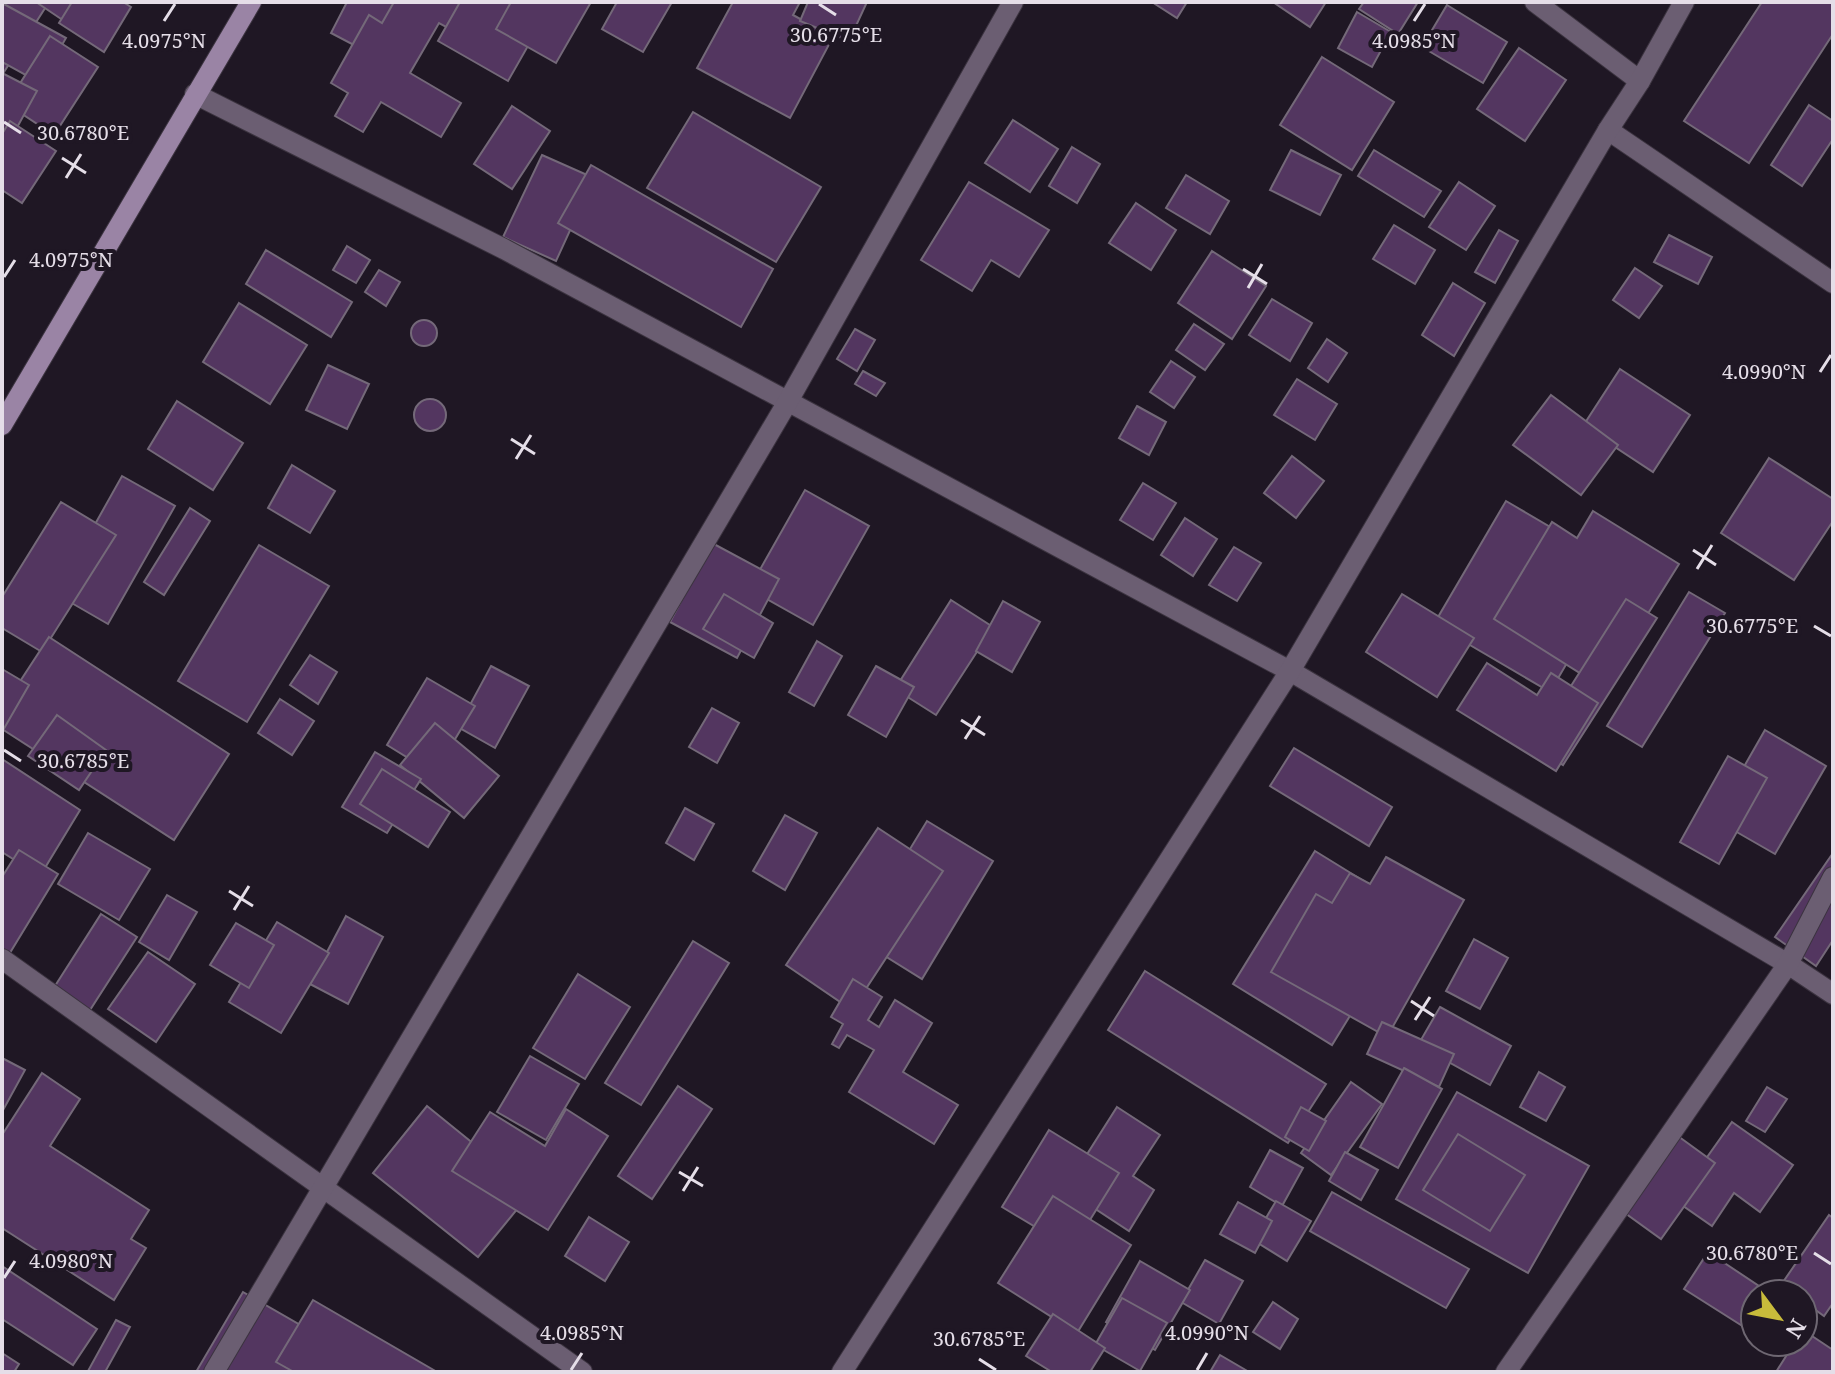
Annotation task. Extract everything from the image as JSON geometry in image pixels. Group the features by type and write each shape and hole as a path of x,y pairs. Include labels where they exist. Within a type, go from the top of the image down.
{"street":[{"path":"2,425 251,2"},
{"path":"214,1372 787,403 1013,2"},
{"path":"1535,2 1640,81"},
{"path":"842,1372 1290,671 1684,2"},
{"path":"195,94 504,249 1290,671 1788,964 1833,994"},
{"path":"1608,130 1833,283"},
{"path":"1506,1372 1788,964 1833,877"},
{"path":"2,959 582,1372"}],"building":[{"path":"2,2 49,2 2,75"},
{"path":"36,2 87,2 70,25"},
{"path":"72,2 123,2 131,7 104,52 59,23"},
{"path":"347,2 444,2 407,73 331,33"},
{"path":"394,2 483,2 463,36 439,23 410,73 461,103 441,137 381,102 363,132 335,116 348,93 331,83 369,15 382,23"},
{"path":"460,2 553,2 508,81 438,41"},
{"path":"511,2 591,2 556,63 496,29"},
{"path":"617,2 672,2 643,52 602,29"},
{"path":"733,2 800,2 793,15 833,37 790,118 697,68"},
{"path":"808,2 867,2 849,41 800,21"},
{"path":"1152,2 1187,2 1177,18"},
{"path":"1273,2 1326,2 1310,27"},
{"path":"1364,2 1418,2 1398,34 1359,9"},
{"path":"1762,2 1833,2 1833,34 1749,163 1684,121"},
{"path":"2,3 66,38 40,83 2,62"},
{"path":"1447,5 1507,42 1483,83 1422,47"},
{"path":"1357,12 1391,32 1372,67 1338,48"},
{"path":"50,36 98,67 54,135 7,104"},
{"path":"1519,48 1566,80 1525,141 1477,109"},
{"path":"1322,57 1394,102 1352,170 1280,125"},
{"path":"2,73 37,91 2,155"},
{"path":"1809,105 1833,121 1833,139 1802,186 1771,165"},
{"path":"512,106 550,131 512,189 474,164"},
{"path":"693,112 821,187 776,262 647,188"},
{"path":"1013,120 1058,149 1030,192 985,163"},
{"path":"10,121 56,151 22,203 2,190 2,134"},
{"path":"1072,147 1100,164 1077,203 1049,186"},
{"path":"1291,150 1341,175 1320,215 1270,190"},
{"path":"1374,150 1441,191 1424,217 1358,176"},
{"path":"542,155 594,178 556,261 503,237"},
{"path":"591,165 773,269 741,327 558,223"},
{"path":"1186,175 1229,201 1210,234 1166,208"},
{"path":"969,182 1049,230 1019,277 991,260 972,291 921,260"},
{"path":"1459,182 1495,206 1466,250 1429,227"},
{"path":"1136,203 1176,230 1151,270 1109,243"},
{"path":"1394,225 1435,250 1415,284 1373,259"},
{"path":"1499,230 1518,241 1495,283 1475,272"},
{"path":"1669,235 1712,257 1698,284 1654,262"},
{"path":"347,246 370,260 356,283 333,270"},
{"path":"266,250 352,302 331,337 246,284"},
{"path":"1212,251 1266,286 1232,339 1178,303"},
{"path":"1635,268 1662,286 1639,318 1613,300"},
{"path":"379,270 400,282 386,306 365,292"},
{"path":"1453,283 1485,303 1454,356 1422,335"},
{"path":"1272,299 1312,323 1290,361 1249,335"},
{"path":"239,303 307,345 270,404 203,362"},
{"path":"424,320 433,324 437,333 433,342 424,346 415,342 411,333 415,324"},
{"path":"1194,324 1224,344 1205,370 1176,350"},
{"path":"855,329 875,340 857,371 837,359"},
{"path":"1327,339 1347,353 1328,382 1308,368"},
{"path":"1171,361 1195,377 1174,408 1150,392"},
{"path":"328,365 369,384 347,429 306,410"},
{"path":"1620,369 1690,415 1653,472 1583,426"},
{"path":"863,371 885,383 876,396 855,384"},
{"path":"1297,379 1337,404 1315,440 1274,415"},
{"path":"1551,395 1618,445 1581,495 1513,445"},
{"path":"430,399 442,403 446,415 442,427 430,431 418,427 414,415 418,403"},
{"path":"177,401 243,443 213,490 148,449"},
{"path":"1137,406 1166,422 1149,455 1119,438"},
{"path":"1292,456 1324,481 1296,518 1264,493"},
{"path":"1769,458 1833,499 1833,521 1794,580 1721,533"},
{"path":"292,465 335,491 310,533 268,508"},
{"path":"122,476 175,506 108,624 56,594"},
{"path":"1143,483 1176,503 1153,540 1120,520"},
{"path":"805,490 869,526 813,625 749,589"},
{"path":"1506,501 1622,569 1550,692 1434,624"},
{"path":"61,502 116,535 42,652 2,628 2,597"},
{"path":"190,508 210,521 164,595 144,582"},
{"path":"1593,511 1679,564 1602,687 1494,619 1552,522 1577,538"},
{"path":"1185,518 1217,539 1193,576 1161,555"},
{"path":"712,543 779,579 737,658 670,622"},
{"path":"259,545 329,586 247,722 178,681"},
{"path":"1234,547 1261,563 1237,601 1209,585"},
{"path":"1689,592 1725,613 1642,747 1607,726"},
{"path":"724,594 773,623 754,658 703,629"},
{"path":"1402,594 1474,638 1437,697 1366,652"},
{"path":"1626,599 1657,618 1563,765 1533,746"},
{"path":"951,600 993,627 936,715 895,689"},
{"path":"1003,601 1040,622 1012,672 976,651"},
{"path":"49,637 229,754 174,840 2,729 2,709"},
{"path":"817,641 842,656 814,706 789,692"},
{"path":"310,655 337,672 318,704 290,685"},
{"path":"1487,663 1537,695 1551,673 1598,703 1556,771 1457,710"},
{"path":"491,666 529,686 495,748 458,727"},
{"path":"876,666 914,687 886,737 848,715"},
{"path":"2,669 29,685 2,732"},
{"path":"427,678 475,706 434,774 387,745"},
{"path":"280,699 314,721 292,755 258,733"},
{"path":"712,708 739,723 717,763 689,747"},
{"path":"57,715 106,750 79,790 28,756"},
{"path":"435,723 499,776 464,818 400,765"},
{"path":"1765,730 1826,766 1775,854 1714,819"},
{"path":"1294,748 1392,807 1369,846 1270,786"},
{"path":"375,752 421,779 387,833 342,807"},
{"path":"1728,756 1767,778 1719,864 1680,842"},
{"path":"2,759 80,810 40,876 2,852"},
{"path":"382,769 450,812 428,847 360,804"},
{"path":"685,808 714,824 694,860 666,843"},
{"path":"785,815 817,833 785,890 753,871"},
{"path":"927,821 993,861 922,979 856,938"},
{"path":"878,828 943,871 852,1010 786,965"},
{"path":"88,833 150,869 119,920 58,884"},
{"path":"19,850 58,874 8,956 2,952 2,877"},
{"path":"1315,851 1414,912 1332,1045 1233,984"},
{"path":"1833,853 1833,940 1816,966 1775,937"},
{"path":"1386,857 1464,900 1387,1037 1271,972 1316,894 1332,903 1350,873 1370,884"},
{"path":"167,895 197,912 169,960 139,942"},
{"path":"101,914 137,937 90,1010 55,986"},
{"path":"346,916 383,937 348,1004 310,984"},
{"path":"277,922 329,953 281,1033 229,1002"},
{"path":"236,923 274,945 249,988 210,965"},
{"path":"1474,939 1508,958 1480,1009 1446,991"},
{"path":"693,941 729,963 641,1105 605,1083"},
{"path":"148,952 195,984 156,1042 108,1009"},
{"path":"1145,971 1326,1084 1288,1143 1108,1030"},
{"path":"578,974 630,1007 585,1079 533,1048"},
{"path":"853,979 882,997 868,1020 879,1027 895,1000 932,1023 903,1072 958,1105 934,1144 849,1092 874,1050 847,1035 839,1048 832,1044 843,1024 831,1017"},
{"path":"1440,1007 1511,1046 1490,1085 1418,1045"},
{"path":"1382,1022 1454,1054 1439,1087 1367,1054"},
{"path":"530,1056 579,1084 546,1140 497,1112"},
{"path":"2,1058 25,1070 2,1112"},
{"path":"1404,1068 1442,1089 1398,1168 1360,1147"},
{"path":"1539,1072 1565,1087 1546,1121 1520,1107"},
{"path":"42,1073 80,1099 50,1146 149,1210 131,1239 146,1248 114,1300 2,1228 2,1135"},
{"path":"1351,1082 1382,1104 1331,1175 1301,1153"},
{"path":"678,1086 712,1109 652,1199 618,1176"},
{"path":"1767,1087 1787,1099 1765,1132 1746,1121"},
{"path":"1457,1092 1589,1166 1528,1273 1396,1199"},
{"path":"427,1106 532,1191 478,1257 373,1173"},
{"path":"1117,1107 1160,1135 1133,1176 1154,1190 1129,1231 1065,1189"},
{"path":"1301,1107 1326,1121 1309,1151 1285,1137"},
{"path":"566,1109 608,1136 548,1230 452,1171 490,1112 545,1146"},
{"path":"1732,1122 1793,1165 1760,1212 1734,1193 1712,1226 1676,1201"},
{"path":"1049,1130 1119,1173 1072,1249 1002,1207"},
{"path":"1671,1131 1715,1163 1661,1239 1618,1208"},
{"path":"1458,1134 1525,1175 1490,1231 1423,1190"},
{"path":"1270,1150 1303,1168 1282,1206 1250,1187"},
{"path":"1345,1152 1378,1170 1361,1200 1329,1181"},
{"path":"1332,1192 1469,1269 1446,1308 1310,1231"},
{"path":"1053,1196 1131,1245 1077,1333 998,1283"},
{"path":"1276,1201 1311,1221 1287,1261 1253,1240"},
{"path":"1238,1202 1272,1221 1255,1253 1220,1234"},
{"path":"1829,1215 1833,1218 1833,1303 1824,1316 1819,1312 1819,1278 1786,1278"},
{"path":"589,1217 629,1242 605,1281 565,1256"},
{"path":"1708,1252 1747,1278 1739,1278 1739,1324 1684,1289"},
{"path":"1205,1260 1243,1281 1219,1324 1181,1302"},
{"path":"1140,1261 1190,1290 1155,1350 1106,1322"},
{"path":"2,1266 97,1329 73,1365 2,1319"},
{"path":"243,1292 382,1372 196,1372"},
{"path":"1122,1298 1167,1323 1140,1371 1095,1345"},
{"path":"313,1300 437,1372 294,1372 276,1362"},
{"path":"1273,1302 1298,1319 1280,1349 1253,1332"},
{"path":"1053,1314 1105,1348 1090,1372 1052,1372 1026,1356"},
{"path":"116,1320 130,1327 105,1372 88,1371"},
{"path":"1819,1341 1833,1350 1833,1372 1776,1372 1785,1358 1819,1358"},
{"path":"2,1353 19,1364 14,1372 2,1372"},
{"path":"1220,1355 1249,1372 1210,1372"}]}
